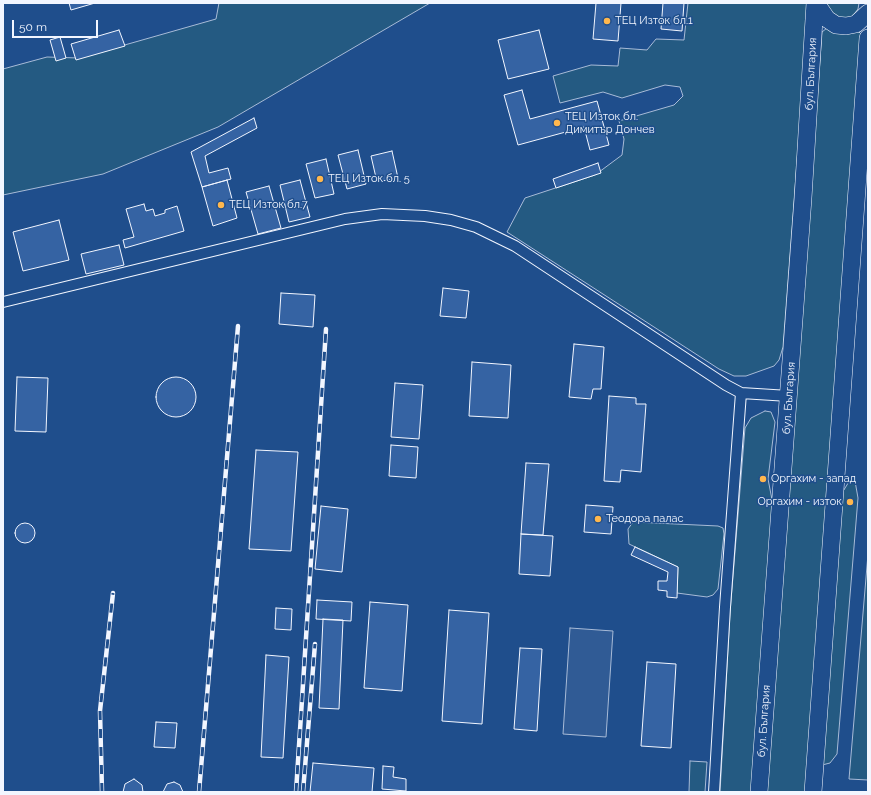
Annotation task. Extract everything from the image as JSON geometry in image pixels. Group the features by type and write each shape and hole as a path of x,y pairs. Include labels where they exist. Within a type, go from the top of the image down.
{"highway":[{"path":"815,3 827,19 836,25 846,26 856,24 868,13"},
{"name":"бул. България","path":"759,792 804,198 815,3"},
{"path":"813,792 868,38"}],"street":[{"path":"3,302 345,219 382,214 425,216 451,220 476,227 515,246 726,385 741,393 789,396"},
{"path":"714,792 725,607 741,393"}],"shaded area":[{"path":"219,3 430,3 218,127 103,174 3,195 3,69 47,57 79,58 216,19"},
{"path":"688,3 809,3 783,347 779,360 774,366 746,376 734,376 719,369 507,232 525,198 595,175 622,155 624,139 619,121 674,105 683,96 680,87 665,85 622,98 603,92 560,103 553,76 591,65 618,66 620,48 647,50 656,39 684,40"},
{"path":"825,3 859,3 858,9 852,17 843,20 834,17"},
{"path":"827,28 858,31 861,34 808,792 767,792 822,32"},
{"path":"765,411 771,412 775,422 768,479 774,510 752,792 720,792 730,613 745,428 751,418"},
{"path":"850,480 855,481 858,498 837,754 830,763 822,765 842,493"},
{"path":"633,522 718,526 723,528 724,534 718,589 713,595 707,597 677,593 678,567 629,544 628,529"},
{"path":"868,554 868,780 849,779"},
{"path":"570,628 613,631 606,737 563,734"},
{"path":"690,761 707,762 705,792 689,792"}],"building":[{"path":"69,3 95,3 71,10"},
{"name":"ТЕЦ Изток бл.1","path":"596,3 621,3 618,41 593,39"},
{"path":"663,3 684,3 682,31 661,29"},
{"path":"119,30 125,46 76,60 71,44"},
{"path":"539,30 549,69 508,79 498,40"},
{"path":"60,37 66,58 56,61 50,40"},
{"name":"ТЕЦ Изток бл. Димитър Дончев","path":"522,90 530,119 597,101 609,145 590,150 584,127 518,145 504,95"},
{"path":"254,118 257,128 205,156 209,173 228,168 231,179 202,187 191,152"},
{"path":"358,150 366,184 347,189 338,155"},
{"path":"392,151 398,178 377,182 371,156"},
{"name":"ТЕЦ Изток бл. 5","path":"326,159 334,194 315,198 306,164"},
{"path":"598,163 601,173 556,188 553,179"},
{"name":"ТЕЦ Изток бл.7","path":"227,180 237,218 213,226 202,187"},
{"path":"300,180 310,217 289,222 280,185"},
{"path":"269,186 281,228 258,234 246,192"},
{"path":"144,204 146,211 153,209 155,216 165,213 165,210 177,206 184,231 125,248 123,240 134,237 126,209"},
{"path":"59,220 69,260 23,271 13,232"},
{"path":"119,245 124,265 86,274 81,254"},
{"path":"443,288 469,291 466,318 440,316"},
{"path":"281,293 315,295 313,327 279,324"},
{"path":"574,344 604,347 601,389 593,389 591,399 569,397"},
{"path":"472,362 511,365 508,418 469,416"},
{"path":"17,377 48,378 46,432 15,431"},
{"path":"176,377 184,379 190,383 194,389 196,397 194,405 190,411 184,415 176,417 168,415 162,411 158,405 156,397 158,389 162,383 168,379"},
{"path":"395,383 423,385 419,439 391,437"},
{"path":"609,396 636,398 636,404 646,404 641,472 621,470 620,482 604,481"},
{"path":"391,445 418,447 416,478 389,476"},
{"path":"256,450 298,452 291,551 249,549"},
{"path":"526,463 549,464 543,535 521,534"},
{"name":"Теодора палас","path":"586,505 613,507 611,534 584,532"},
{"path":"321,506 348,509 342,572 315,569"},
{"path":"25,523 32,526 35,533 32,540 25,543 18,540 15,533 18,526"},
{"path":"521,534 553,536 550,576 519,574"},
{"path":"635,547 678,567 677,598 667,597 667,591 658,590 658,581 667,581 668,572 631,555"},
{"path":"317,600 352,602 351,621 316,619"},
{"path":"370,602 408,605 402,691 364,688"},
{"path":"276,608 292,609 291,630 275,629"},
{"path":"449,610 489,613 482,724 442,721"},
{"path":"323,619 343,620 339,709 319,708"},
{"path":"520,648 542,649 537,731 514,729"},
{"path":"266,655 289,657 283,758 261,757"},
{"path":"647,662 676,664 671,748 641,746"},
{"path":"156,722 177,723 175,748 154,747"},
{"path":"313,763 374,768 372,792 310,792"},
{"path":"383,766 394,767 393,777 406,779 406,791 382,789"},
{"path":"134,779 142,785 143,792 123,792 125,784"},
{"path":"174,782 180,785 183,792 163,792 167,784"}],"railway":[{"path":"199,792 238,326"},
{"path":"296,792 326,329"},
{"path":"102,792 100,711 113,593"},
{"path":"303,792 315,644"}],"place":[{"name":"ТЕЦ Изток бл.1","path":"607,21"},
{"name":"ТЕЦ Изток бл. Димитър Дончев","path":"557,123"},
{"name":"ТЕЦ Изток бл. 5","path":"320,179"},
{"name":"ТЕЦ Изток бл.7","path":"221,205"},
{"name":"Оргахим - запад","path":"763,479"},
{"name":"Оргахим - изток","path":"850,502"},
{"name":"Теодора палас","path":"598,519"}]}
